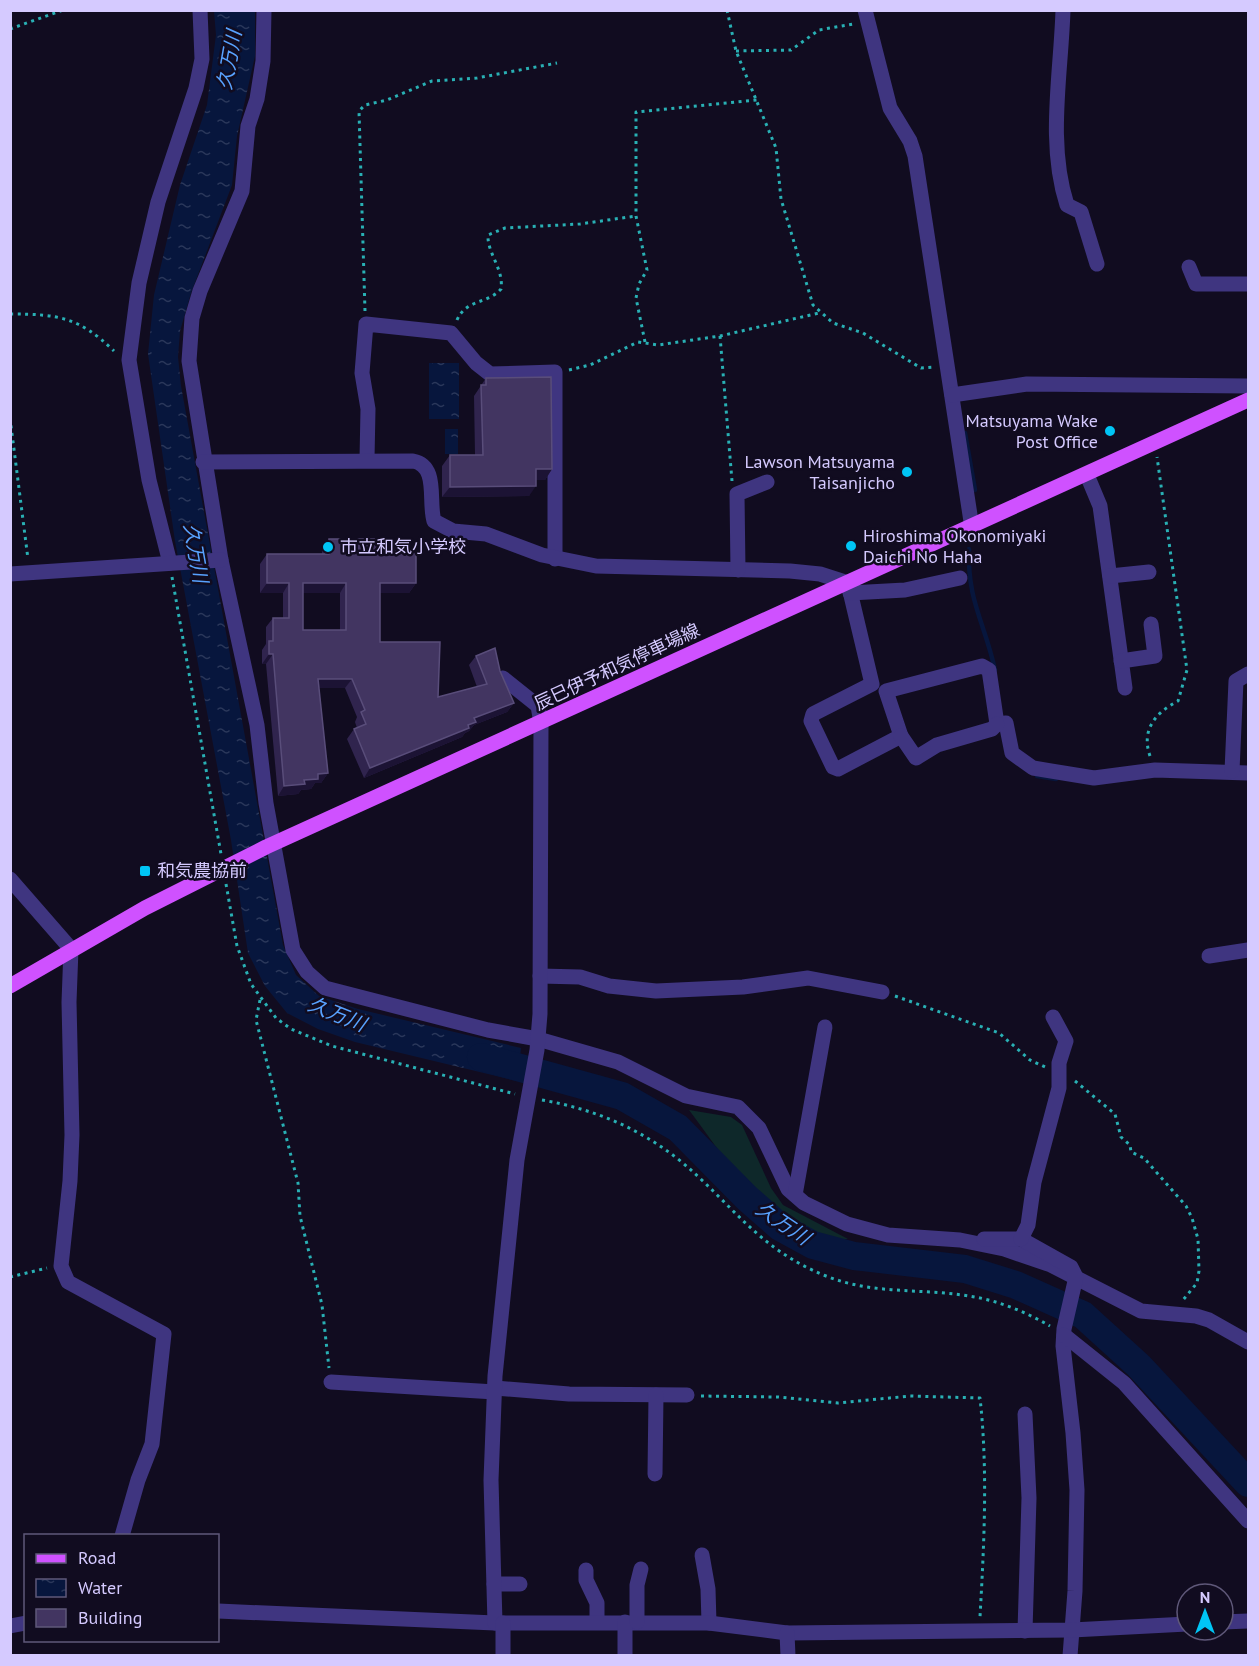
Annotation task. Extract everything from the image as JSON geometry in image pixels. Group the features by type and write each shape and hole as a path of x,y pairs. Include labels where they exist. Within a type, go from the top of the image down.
{"main road":[{"name":"辰巳伊予和気停車場線","path":"10,986 71,949 269,846 541,723 849,588 972,528 1248,400"}],"street":[{"path":"171,563 149,480 129,360 140,283 158,202 202,59 200,10"},
{"path":"264,10 263,61 257,99 248,126 242,191 200,291 192,318 189,361 218,560 257,725 269,846 293,950 307,972 326,988 537,1044 618,1062 686,1096 738,1107 759,1128 782,1180 795,1195 814,1208 868,1231 960,1240 1004,1249 1051,1265 1075,1280 1141,1311 1209,1320 1248,1342"},
{"path":"1063,10 1056,115 1058,178 1067,205 1081,212 1097,264"},
{"path":"867,16 890,108 910,141 915,156 972,528"},
{"path":"1190,267 1196,284 1248,284"},
{"path":"367,459 368,408 363,373 366,324 451,333 476,363 490,374 555,372 555,559"},
{"path":"952,395 1027,384 1248,386"},
{"path":"203,462 413,460 424,465 429,474 431,512 434,522 453,531 486,534 555,559 596,566 820,574 849,588 905,590 960,578"},
{"path":"1087,475 1100,506 1125,687"},
{"path":"738,570 737,494 767,482"},
{"path":"10,574 218,560"},
{"path":"1110,576 1149,572"},
{"path":"849,588 879,687 901,736 916,758 937,745 1006,723 1012,753 1033,768 1094,778 1155,770 1248,773"},
{"path":"1121,661 1155,656 1150,624"},
{"path":"901,736 837,769 833,767 811,721 813,714 879,687 982,666 989,670 997,724"},
{"path":"1232,771 1241,723 1236,681 1248,674"},
{"path":"503,678 538,706 541,723 540,976 537,1044 518,1160 495,1390 491,1480 494,1584 503,1656"},
{"path":"10,879 71,949 69,1002 71,1158 61,1266 68,1282 164,1334 152,1444 138,1480 123,1534"},
{"path":"1209,956 1248,950"},
{"path":"540,976 580,977 609,986 656,990 743,987 808,978 882,992"},
{"path":"1021,1239 1028,1225 1034,1182 1059,1088 1059,1063 1066,1041 1053,1017"},
{"path":"795,1195 825,1027"},
{"path":"960,1240 1021,1239 1071,1267 1075,1280 1064,1332 1064,1358 1074,1433 1077,1490 1070,1656"},
{"path":"1064,1332 1124,1383 1248,1521"},
{"path":"331,1382 569,1394 687,1395"},
{"path":"655,1474 656,1395"},
{"path":"1025,1414 1029,1498 1025,1631"},
{"path":"702,1555 708,1589 709,1623"},
{"path":"625,1656 641,1569"},
{"path":"586,1570 586,1580 597,1603 597,1622"},
{"path":"494,1584 520,1584"},
{"path":"219,1611 499,1623 709,1623 787,1633 1072,1630 1175,1625"},
{"path":"787,1633 788,1656"}],"path":[{"path":"10,29 63,10"},
{"path":"727,10 736,51 776,148 781,199 806,291 819,313 833,323 864,333 921,368 948,366"},
{"path":"736,51 791,50 819,30 867,16"},
{"path":"366,324 359,111 365,105 387,100 432,81 477,78 557,63"},
{"path":"645,342 636,298 639,284 647,270 636,216 636,112 757,100"},
{"path":"451,333 459,315 472,302 496,295 501,290 500,268 488,242 488,235 505,228 580,224 636,216"},
{"path":"555,372 590,365 627,345 645,342 658,345 720,336 819,313"},
{"path":"10,314 47,314 68,318 85,325 129,360"},
{"path":"720,336 733,489 737,494"},
{"path":"10,418 30,574"},
{"path":"1155,444 1187,670 1178,702 1154,718 1147,732 1146,743 1155,770"},
{"path":"882,992 999,1033 1030,1060 1072,1079 1115,1113 1121,1137 1130,1145 1131,1152 1144,1158 1186,1206 1198,1239 1197,1283 1170,1314"},
{"path":"260,999 256,1020 298,1184 300,1216 322,1305 331,1382"},
{"path":"10,1277 61,1266"},
{"path":"687,1395 778,1397 837,1403 910,1396 980,1398 984,1430 984,1547 979,1631"}],"green space":[{"path":"689,1110 731,1117 742,1125 771,1188 783,1205 848,1239 822,1237 798,1228 776,1214 737,1174"}],"water":[{"path":"214,11 255,11 255,56 237,136 232,185 191,293 180,331 178,357 181,386 283,945 296,975 319,996 358,1009 521,1048 517,1081 355,1042 318,1029 287,1013 265,986 248,953 231,840 175,541 148,354 154,295 180,185 207,105 216,35"},
{"path":"429,363 459,363 459,419 429,419"},
{"path":"445,429 458,429 458,454 445,454"}],"building":[{"path":"551,377 552,469 536,469 536,486 450,487 450,455 483,455 481,385 486,385 486,378"},
{"path":"329,539 377,539 377,543 394,543 394,551 416,551 416,583 380,583 380,642 440,642 438,697 487,684 476,656 495,648 500,671 514,703 474,718 476,722 468,725 469,728 370,768 354,729 366,724 361,712 365,710 352,679 318,679 328,773 318,774 318,779 304,780 305,784 284,786 273,654 269,654 269,641 273,641 273,618 289,618 289,583 267,583 267,554 329,554","holes":["303,583 346,583 346,630 303,630"]}],"waterway":[{"path":"965,433 975,490"},
{"path":"969,549 969,567 974,598 995,670"},
{"path":"1037,776 1056,779"},
{"name":"久万川","path":"481,1057 622,1096 678,1128 747,1198 780,1227 813,1245 854,1256 965,1269 1016,1285 1083,1315 1139,1366 1248,1483"}],"place":[{"name":"Matsuyama Wake Post Office","path":"1110,431"},
{"name":"Lawson Matsuyama Taisanjicho","path":"907,472"},
{"name":"Hiroshima Okonomiyaki Daichi No Haha","path":"851,546"},
{"name":"市立和気小学校","path":"328,547"},
{"name":"和気農協前","path":"145,871"}]}
